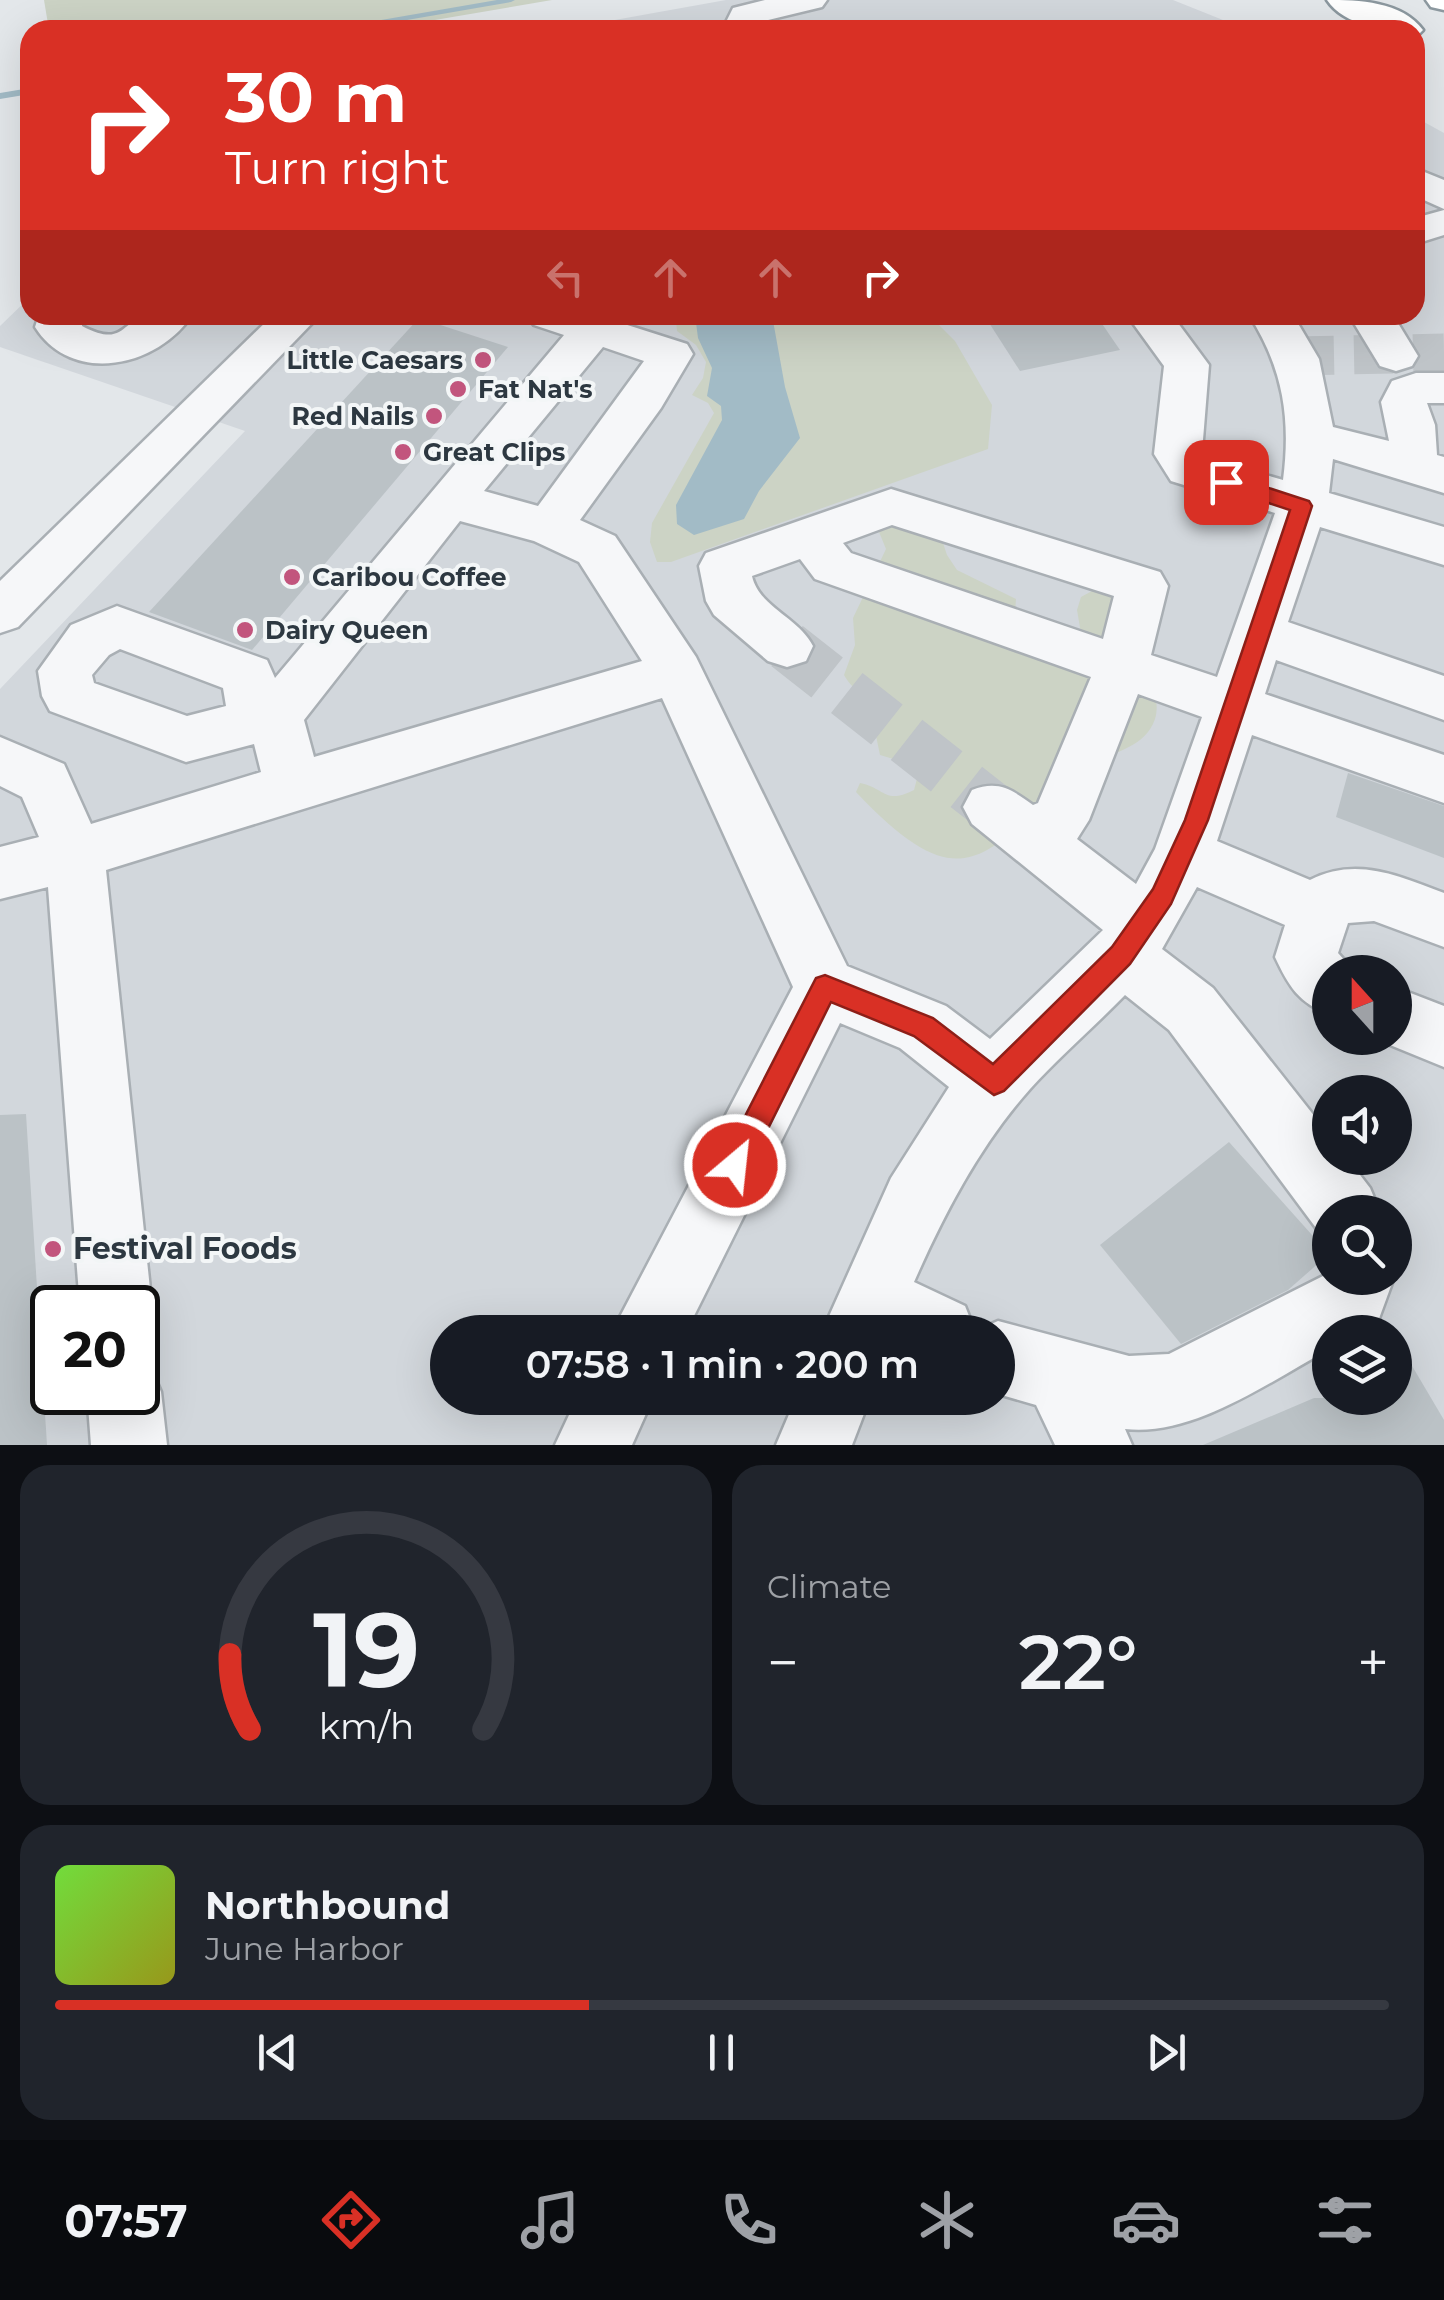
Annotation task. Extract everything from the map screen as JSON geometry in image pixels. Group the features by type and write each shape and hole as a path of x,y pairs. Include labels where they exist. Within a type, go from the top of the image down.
{"highway":[{"path":"1344,0 1384,20"}],"street":[{"path":"744,20 746,15 810,0"},
{"path":"58,325 64,336 104,352 125,350 144,341 160,325"},
{"path":"0,613 288,325"},
{"path":"293,787 266,719 449,500 569,325"},
{"path":"549,527 646,397 670,354 580,325"},
{"path":"1157,325 1187,365 1178,454 1188,469 1444,546"},
{"path":"865,1315 919,1194 994,1082 1132,941 1183,854 1302,506 1314,438 1303,376 1278,325"},
{"path":"1376,325 1396,356"},
{"path":"1429,470 1404,402 1408,392 1416,388 1444,388"},
{"path":"1314,438 1429,470"},
{"path":"449,500 549,527 596,550 678,672 825,987 923,1027 994,1082"},
{"path":"787,646 732,601 724,566 822,550 891,507 1142,586 1122,666 1060,820 1010,821 1132,941 1191,1009 1333,1195"},
{"path":"822,550 1122,666 1444,778"},
{"path":"1260,633 1444,698"},
{"path":"0,873 75,854 678,672"},
{"path":"0,760 44,781 75,854 114,1285"},
{"path":"1183,854 1320,912"},
{"path":"1312,967 1306,957 1320,912 1332,897 1374,894 1444,920"},
{"path":"657,1315 825,987"},
{"path":"1412,1024 1444,1037"},
{"path":"1029,1366 1129,1393 1174,1392 1354,1295"},
{"path":"1029,1366 1094,1445"},
{"path":"126,1415 129,1445"},
{"path":"593,1445 608,1415"},
{"path":"814,1445 826,1415"}],"shaded area":[{"path":"44,0 552,0 435,20 47,20"},
{"path":"726,0 1173,0 1223,20 615,20"},
{"path":"1425,123 1444,133 1444,1445 0,1445 0,689 245,431 0,347 0,326 20,307 20,325 1425,325"},
{"path":"676,325 939,325 955,341 992,405 988,449 671,562 657,562 650,542 652,523 714,413 708,403 692,395 703,378 706,362 696,345 677,331"},
{"path":"933,513 947,555 957,570 1016,599 1015,613 1082,639 1077,610 1081,597 1101,586 1116,589 1150,673 1157,706 1150,729 1135,743 1089,767 1001,841 977,855 954,858 927,851 895,829 856,792 860,783 897,796 914,790 918,775 900,761 880,755 875,731 887,710 844,675 855,645 853,618 886,549 877,527"}],"water":[{"path":"696,325 774,325 785,387 800,438 759,491 744,519 694,535 677,524 676,505 722,420 721,406 707,396 712,368"}],"building":[{"path":"413,325 440,325 508,347 252,650 149,612"},
{"path":"990,325 1103,325 1120,350 1020,371"},
{"path":"1348,773 1444,806 1444,858 1336,817"},
{"path":"26,1114 37,1285 30,1285 30,1415 45,1415 47,1445 0,1445 0,1115"},
{"path":"1229,1142 1312,1235 1312,1269 1288,1290 1181,1344 1100,1245"},
{"path":"1412,1366 1444,1420 1444,1445 1203,1445 1312,1399 1312,1415 1412,1415"}],"waterway":[{"path":"394,20 511,0"},
{"path":"0,96 20,93"}],"tunnel":[{"path":"1295,356 1444,353"},
{"path":"787,646 992,807"}],"place":[{"name":"Little Caesars","path":"483,360"},
{"name":"Fat Nat's","path":"458,389"},
{"name":"Red Nails","path":"434,416"},
{"name":"Great Clips","path":"403,452"},
{"name":"Caribou Coffee","path":"292,577"},
{"name":"Dairy Queen","path":"245,630"},
{"name":"Festival Foods","path":"53,1249"}],"route":[{"path":"735,1165 825,987 923,1027 994,1082 1121,955 1144,926 1183,854 1196,820 1302,506 1226,482"}]}
